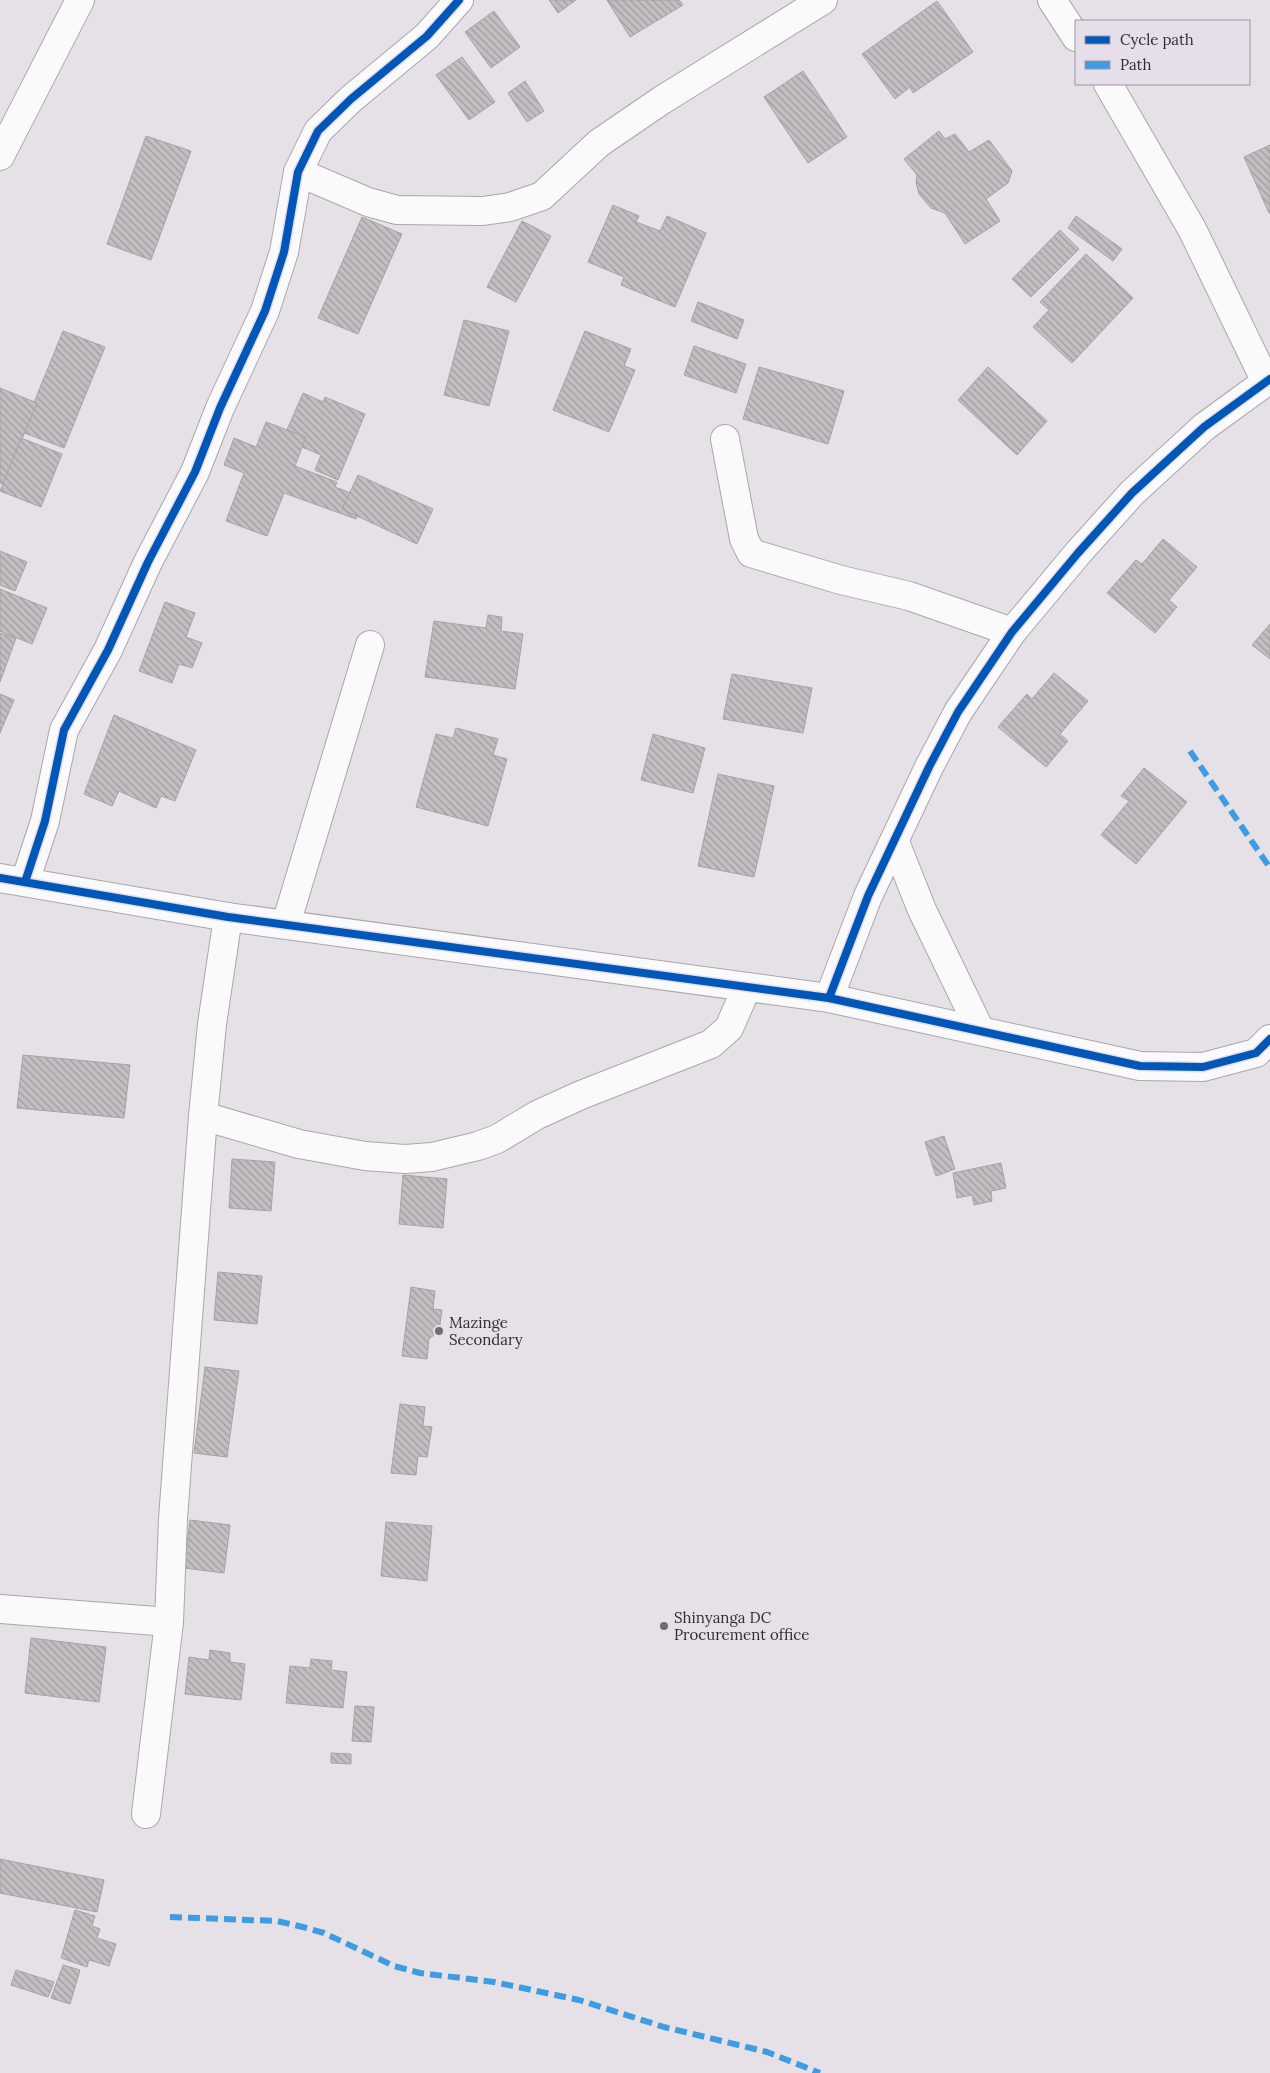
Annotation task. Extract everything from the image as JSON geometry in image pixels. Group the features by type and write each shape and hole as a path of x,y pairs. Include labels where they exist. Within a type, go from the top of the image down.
{"street":[{"path":"0,156 80,0"},
{"path":"459,0 427,36 351,99 318,131 298,172 284,252 265,311 220,408 195,472 148,562 108,650 64,730 45,821 12,880 228,917 829,998 1140,1066 1203,1067 1256,1052 1270,1039"},
{"path":"298,172 368,202 397,210 483,211 510,207 542,196 599,143 662,100 823,0"},
{"path":"1052,0 1075,35"},
{"path":"829,998 868,896 929,767 958,712 1012,632 1078,553 1132,493 1204,427 1268,380 1192,229 1109,85"},
{"path":"725,439 744,539 752,553 841,580 909,596 1012,632"},
{"path":"286,924 370,645"},
{"path":"895,842 922,910 980,1030"},
{"path":"146,1814 169,1622 174,1500 202,1116 212,1024 228,917"},
{"path":"202,1116 298,1144 365,1156 405,1159 432,1156 478,1146 497,1139 537,1115 581,1095 711,1044 729,1028 747,987"},
{"path":"0,1609 169,1622"}],"building":[{"path":"549,0 576,0 558,13"},
{"path":"607,0 679,0 683,5 630,37"},
{"path":"937,1 973,52 913,93 910,87 895,99 862,54"},
{"path":"494,11 520,47 491,68 465,32"},
{"path":"462,57 495,102 469,120 436,75"},
{"path":"803,71 847,137 808,163 764,97"},
{"path":"525,81 544,111 527,122 508,93"},
{"path":"939,131 945,139 955,134 969,152 989,140 1012,171 1008,183 986,199 1000,221 965,244 945,213 931,208 919,194 916,182 917,175 904,159"},
{"path":"146,136 191,151 151,260 107,244"},
{"path":"1270,145 1270,213 1269,213 1244,157"},
{"path":"613,205 639,216 636,222 660,231 667,216 706,233 675,307 621,285 624,277 588,262"},
{"path":"1076,216 1122,249 1113,261 1068,228"},
{"path":"362,217 402,234 358,334 318,318"},
{"path":"522,221 551,236 516,302 487,287"},
{"path":"1060,230 1079,249 1031,297 1012,279"},
{"path":"1086,254 1133,298 1072,363 1033,327 1049,310 1040,302"},
{"path":"698,302 744,320 737,339 691,321"},
{"path":"464,320 509,331 489,406 444,395"},
{"path":"63,331 105,347 64,448 22,432"},
{"path":"585,331 631,349 624,366 635,370 609,432 553,410"},
{"path":"694,346 746,364 736,393 684,375"},
{"path":"759,367 844,391 828,444 743,419"},
{"path":"988,367 1047,421 1017,455 958,400"},
{"path":"0,388 37,403 3,484 0,483"},
{"path":"303,393 323,402 325,397 365,414 338,480 315,470 321,455 283,439"},
{"path":"266,422 306,437 295,466 337,482 335,487 364,498 356,519 284,493 267,536 226,521 244,473 224,465 234,438 256,447"},
{"path":"21,438 62,454 41,507 0,491"},
{"path":"358,475 433,509 417,544 342,509"},
{"path":"1163,539 1197,567 1169,600 1177,607 1155,633 1107,593 1136,560 1142,564"},
{"path":"0,551 27,562 15,591 0,585"},
{"path":"0,589 47,608 32,644 0,631"},
{"path":"165,602 195,613 186,637 202,643 192,668 179,664 172,683 139,671"},
{"path":"488,615 502,617 501,631 523,634 515,689 425,677 434,621 486,628"},
{"path":"1270,624 1270,659 1252,645"},
{"path":"0,633 16,638 0,682"},
{"path":"1054,673 1088,701 1060,734 1068,741 1046,767 998,727 1027,694 1032,699"},
{"path":"732,674 812,688 803,733 723,719"},
{"path":"0,694 14,700 0,733"},
{"path":"114,715 196,750 175,801 161,796 156,808 119,791 112,806 84,794"},
{"path":"456,728 498,739 493,755 507,759 488,826 416,807 436,734 453,738"},
{"path":"653,734 705,748 693,793 641,780"},
{"path":"1144,768 1187,802 1136,864 1101,835 1129,801 1121,796"},
{"path":"718,774 774,786 754,877 698,866"},
{"path":"23,1055 130,1065 124,1118 17,1108"},
{"path":"944,1136 955,1169 936,1176 925,1142"},
{"path":"232,1159 275,1162 271,1211 229,1208"},
{"path":"1001,1163 1006,1188 991,1191 992,1201 974,1205 972,1195 957,1198 953,1173"},
{"path":"403,1175 447,1179 443,1228 399,1224"},
{"path":"218,1272 262,1276 257,1324 214,1320"},
{"path":"411,1287 435,1291 433,1309 442,1310 439,1331 429,1339 427,1359 402,1356"},
{"path":"205,1367 239,1371 227,1457 194,1453"},
{"path":"400,1404 425,1407 423,1426 432,1427 427,1457 418,1456 416,1475 391,1473"},
{"path":"190,1520 230,1525 224,1573 184,1568"},
{"path":"386,1522 432,1526 427,1581 381,1576"},
{"path":"31,1638 106,1647 99,1702 25,1693"},
{"path":"210,1650 230,1653 230,1662 245,1664 241,1700 185,1694 189,1657 209,1660"},
{"path":"311,1659 332,1661 331,1670 347,1672 343,1708 286,1703 290,1666 310,1668"},
{"path":"355,1706 374,1707 371,1742 352,1741"},
{"path":"331,1753 351,1754 351,1764 331,1763"},
{"path":"0,1859 104,1880 97,1912 0,1893"},
{"path":"75,1910 95,1916 92,1926 100,1929 97,1938 116,1944 109,1966 89,1960 87,1967 61,1958"},
{"path":"63,1965 80,1970 70,2004 51,1998"},
{"path":"16,1970 54,1982 48,1997 11,1985"}],"marked path":[{"path":"1190,751 1270,868"},
{"path":"170,1917 277,1921 303,1927 324,1933 394,1966 420,1973 494,1982 579,2000 664,2027 767,2052 820,2073"}],"cycle path":[{"path":"25,882 45,821 64,730 108,650 148,562 195,472 220,408 265,311 284,252 298,172 318,131 351,99 427,36 459,0"},
{"path":"829,998 868,896 929,767 958,712 1012,632 1078,553 1132,493 1204,427 1270,379"},
{"path":"0,878 228,917 829,998 1140,1066 1203,1067 1256,1053 1270,1039"}],"place":[{"name":"Mazinge Secondary","path":"439,1331"},
{"name":"Shinyanga DC Procurement office","path":"664,1626"}]}
